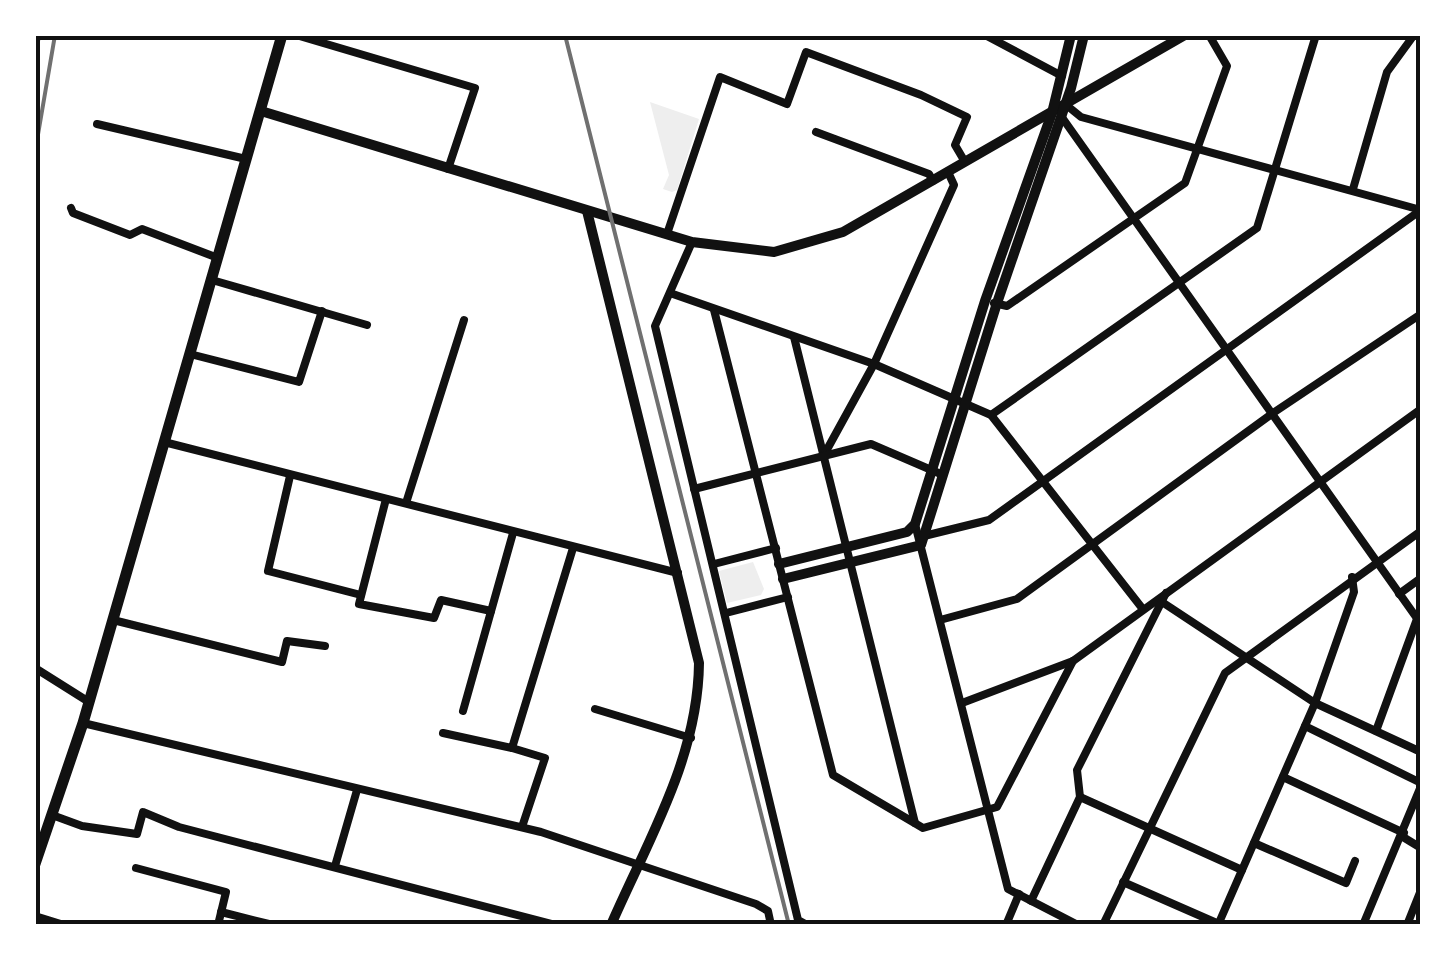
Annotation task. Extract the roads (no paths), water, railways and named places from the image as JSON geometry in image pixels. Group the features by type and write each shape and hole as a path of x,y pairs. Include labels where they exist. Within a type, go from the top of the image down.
{"main road":[{"path":"35,864 89,702 282,35"}],"street":[{"path":"296,35 475,88 448,169"},
{"path":"985,35 1062,76"},
{"path":"1071,35 1062,76 1060,111 1132,220 1419,621 1376,731"},
{"path":"922,540 937,473 991,302 1084,35"},
{"path":"261,111 692,242 748,252 798,248 843,232 1060,111 1185,35"},
{"path":"991,302 1007,306 1184,183 1227,66 1209,35"},
{"path":"991,415 1257,228 1316,35"},
{"path":"1352,189 1387,72 1414,35"},
{"path":"667,234 720,77 787,104 806,52 968,118 955,145 965,162"},
{"path":"1060,111 1421,210"},
{"path":"98,124 246,159"},
{"path":"816,132 929,174 933,181"},
{"path":"824,456 874,364 954,185 948,172"},
{"path":"71,208 74,214 130,234 142,229 218,258"},
{"path":"783,579 850,563 989,520 1421,210"},
{"path":"588,211 699,663 691,738 611,925"},
{"path":"692,242 654,326 798,920 806,925"},
{"path":"212,280 367,324"},
{"path":"670,293 874,364 991,415 1142,608"},
{"path":"714,310 833,776 923,828 998,806 1073,661"},
{"path":"190,354 298,382 322,311"},
{"path":"940,620 1017,599 1273,413 1421,314"},
{"path":"406,503 464,320"},
{"path":"794,338 915,824"},
{"path":"962,704 1073,661 1168,589 1419,414"},
{"path":"164,442 678,573"},
{"path":"694,490 871,444 937,473"},
{"path":"779,564 907,532 915,524 937,473"},
{"path":"290,476 268,571 361,595"},
{"path":"386,499 359,604 434,618 440,600 491,611"},
{"path":"915,524 1008,889 1078,925"},
{"path":"1103,925 1225,673 1242,656 1352,576 1421,531"},
{"path":"463,711 513,533"},
{"path":"512,748 574,548"},
{"path":"714,564 776,548"},
{"path":"1123,882 1219,924 1314,703 1354,592 1352,576"},
{"path":"1399,594 1421,578"},
{"path":"1031,900 1080,797 1077,770 1168,589"},
{"path":"726,613 788,597"},
{"path":"1162,602 1314,703 1421,752"},
{"path":"113,620 282,662 287,641 325,646"},
{"path":"35,668 89,702"},
{"path":"595,709 691,738"},
{"path":"83,722 522,828 756,904 768,911 771,925"},
{"path":"1305,726 1421,784 1363,925"},
{"path":"443,732 545,758 522,828"},
{"path":"1283,777 1403,835 1421,848"},
{"path":"335,866 357,790"},
{"path":"1080,797 1242,870"},
{"path":"52,815 82,826 137,834 144,812 180,827 556,925"},
{"path":"1254,843 1346,884 1355,860"},
{"path":"136,868 226,892 218,925"},
{"path":"1407,925 1421,890"},
{"path":"1006,925 1019,894"},
{"path":"221,912 273,925"},
{"path":"35,916 64,925"}],"railway":[{"path":"35,61 39,35"},
{"path":"35,152 55,35"},
{"path":"565,35 789,925"}]}
